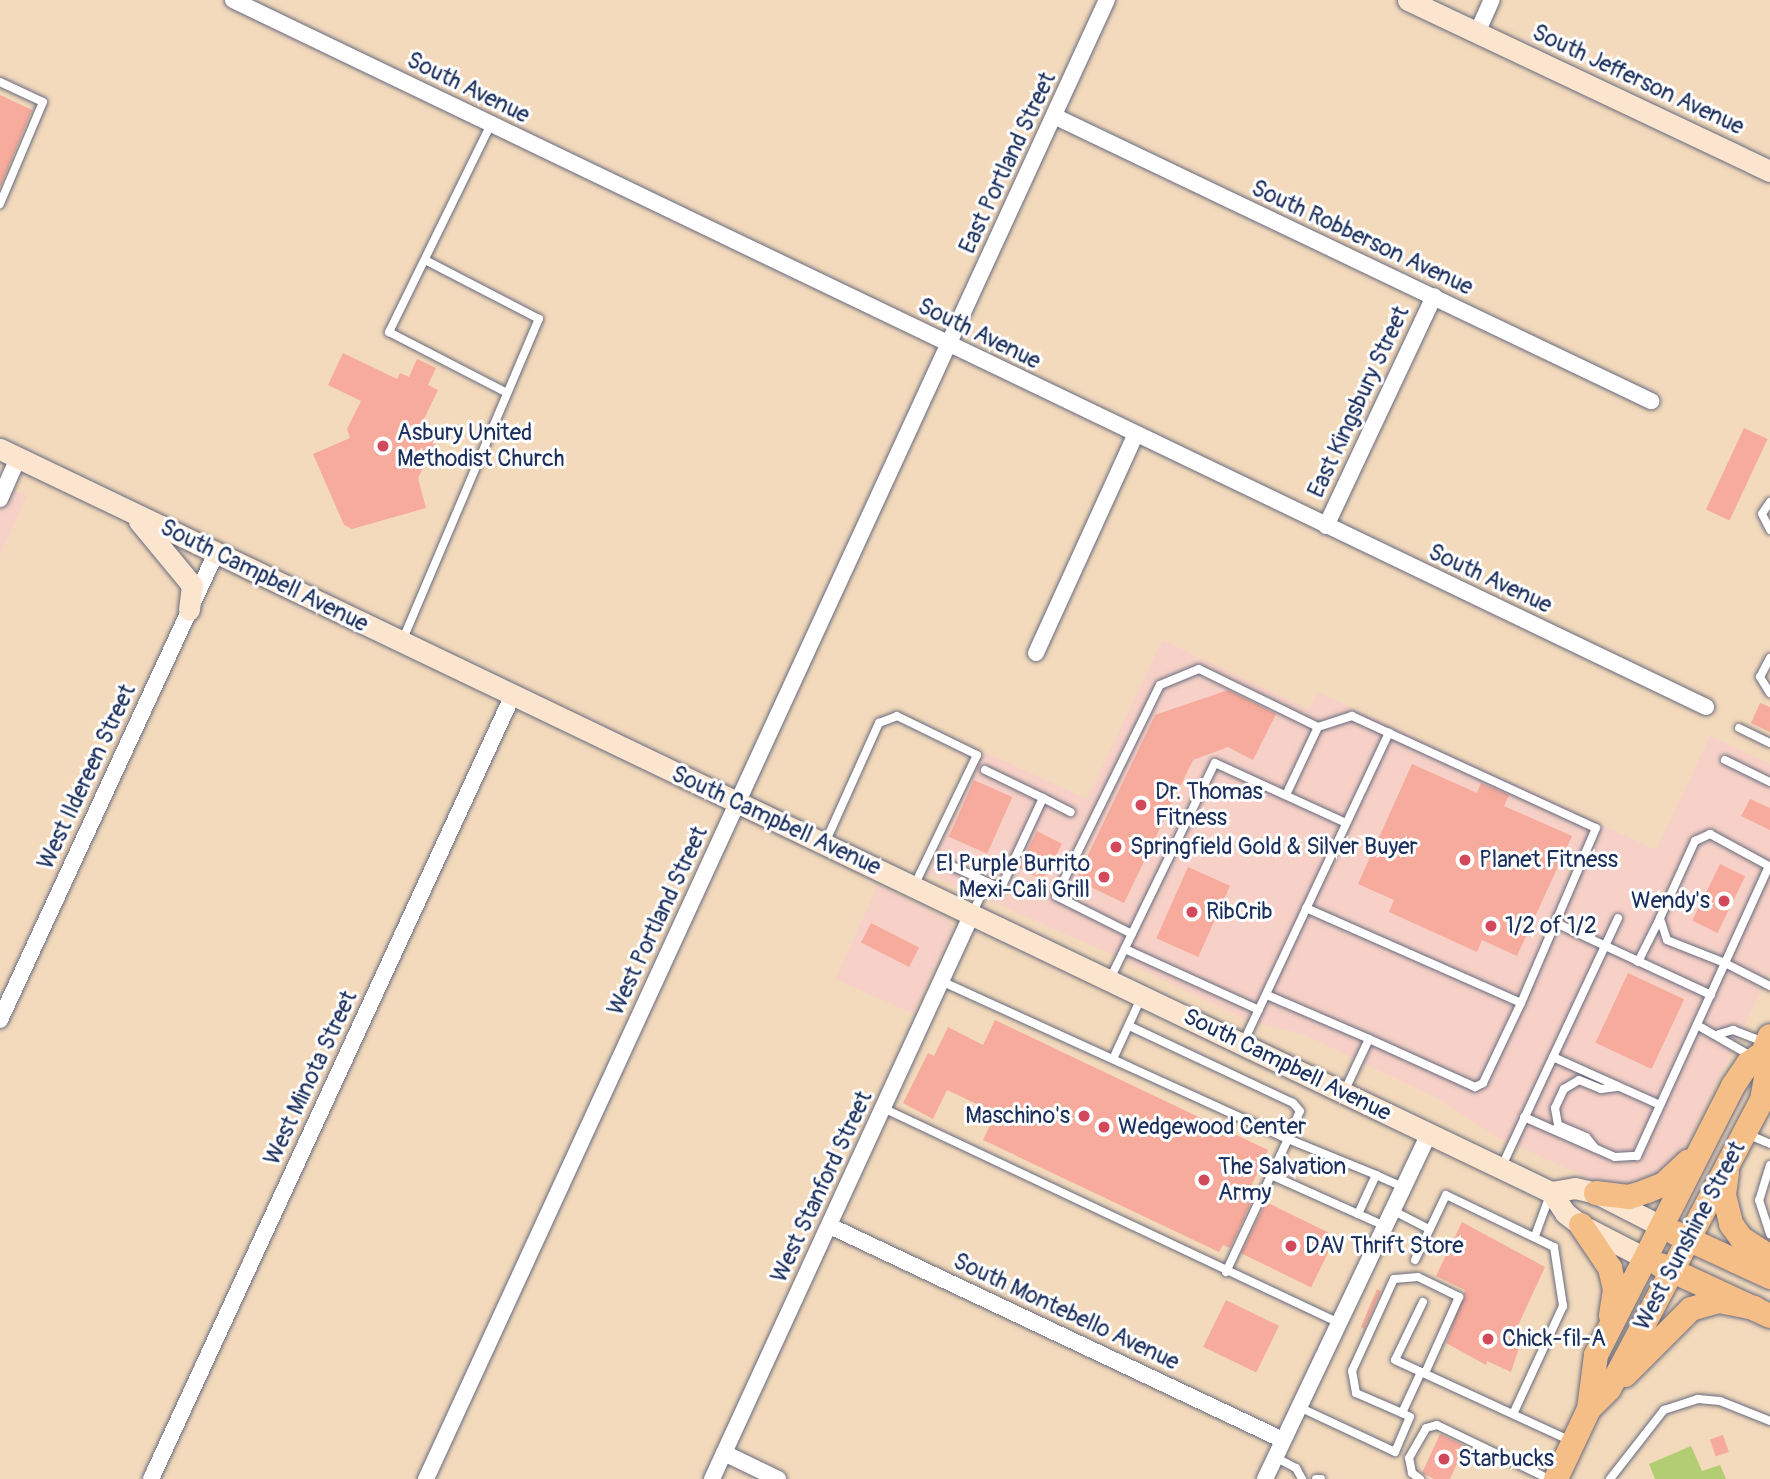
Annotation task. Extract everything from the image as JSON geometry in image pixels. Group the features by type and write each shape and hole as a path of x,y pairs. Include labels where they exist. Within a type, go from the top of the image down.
{"main road":[{"name":"South Jefferson Avenue","path":"1408,0 1770,171"},
{"name":"South Campbell Avenue","path":"9,454 1551,1192 1565,1213 1581,1225 1762,1312"},
{"path":"131,512 192,584 189,610"},
{"name":"West Sunshine Street","path":"1556,1479 1589,1409 1609,1389 1762,1100 1767,1073 1765,1049"},
{"name":"West Sunshine Street","path":"1589,1409 1590,1377 1609,1330 1733,1086 1765,1049"},
{"path":"1596,1193 1629,1197 1647,1191 1677,1174 1700,1149"},
{"path":"1729,1163 1724,1195 1731,1224 1741,1238 1770,1257"},
{"name":"South Campbell Avenue","path":"1551,1192 1575,1188 1596,1193 1770,1277"},
{"path":"1581,1225 1610,1268 1615,1290 1609,1330"},
{"path":"1609,1389 1691,1309 1719,1301 1762,1312"}],"street":[{"name":"South Avenue","path":"233,0 1135,436 1706,707"},
{"name":"East Portland Street","path":"950,345 1107,0"},
{"path":"1477,33 1492,0"},
{"name":"South Robberson Avenue","path":"1055,117 1651,401"},
{"name":"East Kingsbury Street","path":"1326,527 1434,296"},
{"name":"West Portland Street","path":"426,1479 950,345"},
{"path":"1036,653 1135,436"},
{"path":"0,499 9,454"},
{"name":"West Ildereen Street","path":"0,1020 216,552"},
{"name":"West Minota Street","path":"151,1479 513,695"},
{"name":"West Stanford Street","path":"712,1479 972,914"},
{"path":"1265,1479 1429,1133"},
{"name":"South Montebello Avenue","path":"830,1226 1283,1440"},
{"path":"724,1453 778,1479"}],"lane":[{"path":"0,82 43,103 0,204"},
{"path":"491,124 389,332 393,337 507,393"},
{"path":"401,642 537,323 536,315 425,260"},
{"path":"1770,502 1762,514 1770,530"},
{"path":"1770,658 1760,677 1770,693"},
{"path":"1132,934 1056,896 1160,685 1199,669 1318,727 1352,716 1596,828 1492,1069 1483,1083 1475,1087 1268,995"},
{"path":"824,844 878,723 897,716 977,755 914,886"},
{"path":"1286,795 1318,727"},
{"path":"1739,728 1770,743"},
{"path":"1243,1043 1268,995 1389,733"},
{"path":"1725,760 1770,782"},
{"path":"1110,979 1216,763 1346,823"},
{"path":"985,770 1070,812"},
{"path":"943,862 1001,888 1042,798"},
{"path":"1524,1117 1615,1157 1637,1156 1769,866 1710,834 1702,835 1638,962"},
{"path":"972,914 987,882"},
{"path":"1306,908 1521,1003"},
{"path":"1501,1168 1618,918"},
{"path":"1660,918 1667,940 1725,963 1770,986"},
{"path":"1556,923 1712,995"},
{"path":"1125,949 1259,1010"},
{"path":"941,981 1288,1139 1403,1187"},
{"path":"1114,1059 1143,995"},
{"path":"1698,1025 1719,1034 1726,1044 1765,1049"},
{"path":"1129,1026 1293,1102 1300,1111 1226,1272"},
{"path":"1719,1034 1733,1030 1765,1049"},
{"path":"1344,1092 1369,1039"},
{"path":"1553,1057 1660,1105"},
{"path":"1597,1150 1586,1138 1558,1125 1555,1108 1564,1089 1578,1080 1601,1089 1617,1087"},
{"path":"883,1108 1339,1323"},
{"path":"1744,1133 1770,1144"},
{"path":"1770,1165 1759,1200 1770,1234"},
{"path":"1271,1175 1385,1226"},
{"path":"1358,1214 1376,1175"},
{"path":"1535,1236 1551,1192"},
{"path":"1415,1260 1446,1195 1554,1247 1563,1306 1513,1414"},
{"path":"1392,1210 1429,1229"},
{"path":"1299,1407 1395,1452 1410,1417 1356,1393 1352,1371 1394,1279 1418,1277 1459,1297 1402,1413"},
{"path":"1423,1302 1395,1360 1573,1442"},
{"path":"1610,1479 1664,1410 1698,1399 1720,1401 1770,1421"},
{"path":"1420,1479 1410,1465 1416,1445 1426,1428 1437,1425 1549,1479"},
{"path":"1401,1437 1416,1445"},
{"path":"1275,1457 1296,1468 1302,1479"}],"shaded area":[{"path":"0,484 27,496 0,555"},
{"path":"1162,640 1309,709 1318,692 1656,850 1710,736 1770,764 1770,973 1689,1139 1664,1175 1612,1189 1493,1135 1437,1098 1302,1034 1248,1021 1104,951 928,874 984,752 1087,799"},
{"path":"878,885 951,921 952,929 913,1014 835,979"}],"green space":[{"path":"1691,1446 1702,1471 1720,1465 1726,1479 1655,1479 1649,1464"}],"building":[{"path":"0,95 32,110 0,187"},
{"name":"Asbury United Methodist Church","path":"343,353 397,379 400,373 409,377 417,359 436,368 428,385 438,390 419,429 438,438 418,478 426,508 352,529 344,525 313,454 350,438 347,429 361,401 328,385"},
{"path":"1744,428 1768,439 1730,521 1706,510"},
{"path":"1228,690 1276,714 1253,760 1228,747 1193,760 1124,903 1076,880 1155,715"},
{"path":"1760,703 1770,707 1770,732 1751,723"},
{"name":"Planet Fitness","path":"1412,764 1477,793 1481,783 1509,795 1504,806 1572,836 1517,956 1482,940 1477,952 1389,912 1394,900 1358,884"},
{"path":"974,780 1012,797 987,854 949,837"},
{"path":"1750,799 1770,808 1770,830 1741,816"},
{"path":"1037,831 1062,844 1043,880 1018,868"},
{"name":"Wendy's","path":"1720,864 1745,876 1718,933 1692,921"},
{"name":"RibCrib","path":"1188,867 1230,886 1198,957 1156,938"},
{"path":"871,923 919,948 909,967 861,943"},
{"path":"1628,973 1684,999 1652,1069 1595,1043"},
{"name":"Wedgewood Center","path":"995,1020 1268,1150 1248,1193 1254,1196 1230,1248 1223,1245 1219,1252 983,1140 996,1113 947,1090 933,1119 903,1103 928,1053 934,1056 948,1027 983,1045"},
{"name":"DAV Thrift Store","path":"1266,1202 1336,1236 1311,1287 1241,1253"},
{"path":"1462,1222 1545,1267 1516,1330 1524,1333 1511,1372 1487,1361 1486,1365 1446,1343 1465,1290 1436,1276"},
{"path":"1377,1289 1381,1291 1364,1329 1361,1327"},
{"path":"1226,1300 1279,1326 1256,1373 1203,1347"},
{"name":"Starbucks","path":"1440,1434 1465,1446 1450,1479 1434,1479 1422,1473"},
{"path":"1723,1435 1729,1452 1716,1457 1710,1440"}],"place":[{"name":"Asbury United Methodist Church","path":"383,446"},
{"name":"Dr. Thomas Fitness","path":"1141,805"},
{"name":"Springfield Gold & Silver Buyer","path":"1116,847"},
{"name":"Planet Fitness","path":"1465,860"},
{"name":"El Purple Burrito Mexi-Cali Grill","path":"1104,877"},
{"name":"Wendy's","path":"1724,901"},
{"name":"RibCrib","path":"1192,912"},
{"name":"1/2 of 1/2","path":"1491,926"},
{"name":"Maschino's","path":"1084,1116"},
{"name":"Wedgewood Center","path":"1104,1127"},
{"name":"The Salvation Army","path":"1204,1180"},
{"name":"DAV Thrift Store","path":"1291,1246"},
{"name":"Chick-fil-A","path":"1488,1339"},
{"name":"Starbucks","path":"1444,1459"}]}
